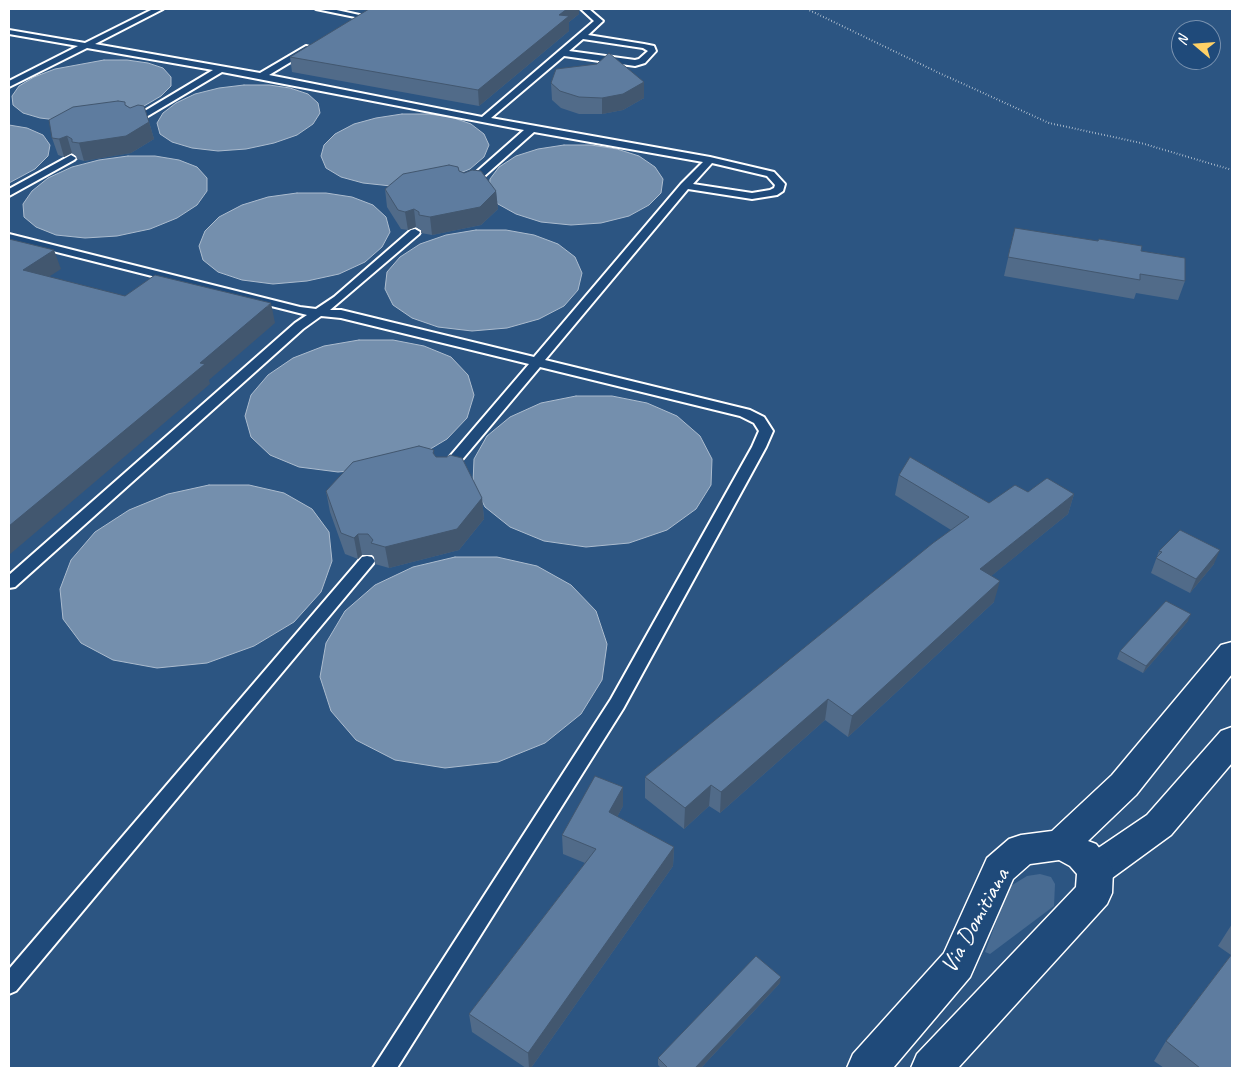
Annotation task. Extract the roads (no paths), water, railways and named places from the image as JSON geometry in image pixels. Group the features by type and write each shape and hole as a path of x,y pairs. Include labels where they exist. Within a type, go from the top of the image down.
{"main road":[{"path":"931,1068 1094,893 1095,870 1084,855 1061,845 1124,785 1232,653"},
{"path":"1095,870 1159,825 1232,740"},
{"name":"Via Domitiana","path":"867,1068 957,965 1000,870 1021,850 1061,845"}],"lane":[{"path":"9,84 160,9"},
{"path":"320,9 363,14 344,26"},
{"path":"484,120 599,20 585,9"},
{"path":"9,32 261,76 484,120 710,160 770,174 780,184 779,190 765,196 752,196 686,186"},
{"path":"561,53 635,63 642,61 652,52 651,48 644,46 581,36"},
{"path":"261,76 310,46"},
{"path":"136,120 219,70"},
{"path":"466,186 532,128"},
{"path":"9,193 71,158"},
{"path":"444,473 536,362 710,160"},
{"path":"9,584 299,326 338,299 415,232"},
{"path":"9,237 300,311 341,314 745,413 759,420 766,431 759,448 617,704 384,1068"},
{"path":"9,984 367,562"}]}
